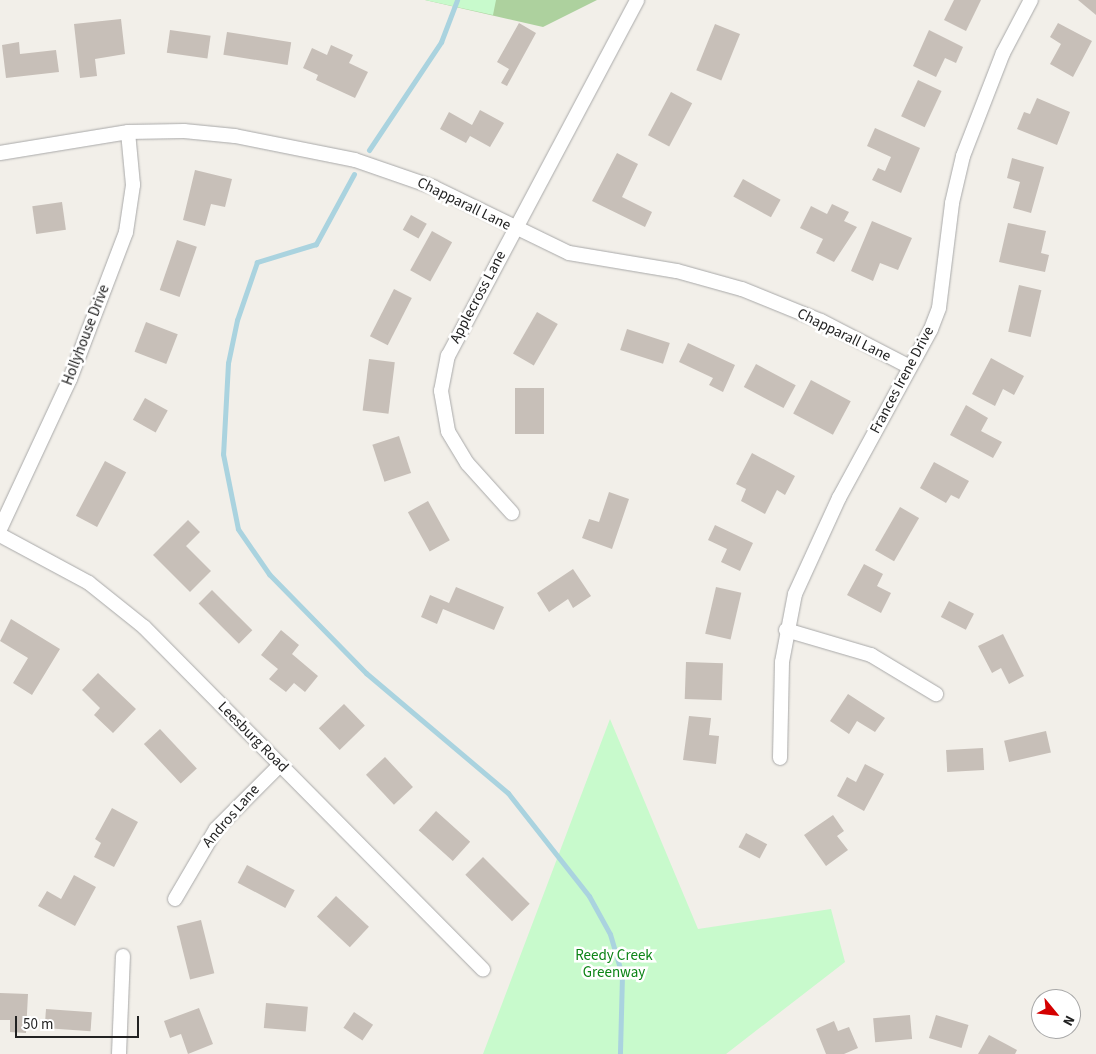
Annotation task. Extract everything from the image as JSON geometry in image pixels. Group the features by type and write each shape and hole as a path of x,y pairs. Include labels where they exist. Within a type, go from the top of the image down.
{"street":[{"name":"Applecross Lane","path":"512,513 453,442 443,415 441,392 453,346 637,0"},
{"name":"Frances Irene Drive","path":"780,758 786,630 795,594 816,546 939,308 952,203 963,156 1003,53 1031,0"},
{"name":"Chapparall Lane","path":"0,153 128,132 184,131 235,136 354,160 433,187 515,229 569,253 677,271 742,289 822,322 908,366"},
{"name":"Hollyhouse Drive","path":"0,529 70,379 126,232 133,186 128,132"},
{"name":"Leesburg Road","path":"0,535 52,561 109,598 144,627 483,970"},
{"path":"786,630 871,655 936,694"},
{"name":"Andros Lane","path":"175,899 216,829 280,765"},
{"path":"119,1054 123,956"}],"green space":[{"path":"425,0 597,0 543,27"},
{"path":"425,0 496,0 493,15"},
{"name":"Reedy Creek Greenway","path":"610,719 698,929 831,909 845,962 726,1054 483,1054"}],"building":[{"path":"954,0 981,0 966,31 944,20"},
{"path":"1078,0 1096,0 1096,15"},
{"path":"121,19 125,54 95,59 97,76 80,78 74,24"},
{"path":"519,23 536,33 507,86 501,83 509,69 497,62"},
{"path":"1058,23 1092,41 1073,77 1050,64 1061,44 1050,37"},
{"path":"715,24 740,34 721,80 696,70"},
{"path":"170,30 211,36 207,58 167,53"},
{"path":"929,30 963,47 956,63 945,58 936,77 913,66"},
{"path":"227,32 291,42 288,65 223,55"},
{"path":"19,42 20,54 56,50 59,72 6,78 2,45"},
{"path":"331,45 353,55 349,63 368,72 355,98 316,80 318,75 303,68 312,48 327,55"},
{"path":"918,80 942,91 925,127 901,116"},
{"path":"671,92 692,103 669,147 648,135"},
{"path":"1037,98 1070,112 1057,145 1017,129 1024,112 1030,114"},
{"path":"480,110 504,123 490,147 470,136 466,143 440,129 449,112 472,125"},
{"path":"875,128 920,148 901,193 872,180 878,168 885,171 891,157 867,146"},
{"path":"617,153 638,164 622,197 652,212 645,227 592,201"},
{"path":"1012,158 1044,167 1031,213 1013,208 1020,182 1007,178"},
{"path":"195,170 232,179 225,207 211,204 205,226 183,220"},
{"path":"743,179 781,200 771,217 733,196"},
{"path":"62,202 66,230 36,234 32,206"},
{"path":"832,204 849,212 844,221 857,227 834,262 816,253 823,239 800,228 811,206 827,214"},
{"path":"411,215 427,224 419,239 403,230"},
{"path":"872,221 912,238 898,270 880,263 873,281 851,271"},
{"path":"1008,223 1046,231 1041,253 1049,255 1045,272 999,262"},
{"path":"432,231 452,242 430,282 410,270"},
{"path":"177,240 197,247 180,297 160,290"},
{"path":"1019,285 1041,290 1031,337 1008,332"},
{"path":"394,289 412,298 388,345 370,336"},
{"path":"537,312 558,324 534,366 513,354"},
{"path":"146,322 178,334 166,364 135,352"},
{"path":"627,329 670,343 663,364 620,350"},
{"path":"688,343 735,365 723,392 709,385 713,378 679,362"},
{"path":"991,358 1024,376 1014,395 1003,389 995,406 972,394"},
{"path":"369,359 395,362 388,414 363,411"},
{"path":"756,364 796,385 784,408 744,387"},
{"path":"811,380 851,401 833,435 793,414"},
{"path":"515,388 544,388 544,434 515,434"},
{"path":"145,398 168,411 156,432 133,420"},
{"path":"966,405 988,418 981,431 1002,442 993,458 950,435"},
{"path":"399,436 411,473 384,482 372,445"},
{"path":"752,453 795,476 785,495 777,490 765,514 741,501 746,489 736,484"},
{"path":"105,461 126,472 97,527 76,516"},
{"path":"934,462 969,481 959,499 951,495 946,503 920,488"},
{"path":"609,492 629,499 612,549 582,538 589,519 599,522"},
{"path":"428,501 450,540 430,552 408,512"},
{"path":"900,507 919,518 894,561 875,550"},
{"path":"188,520 200,532 186,546 211,571 190,592 153,555"},
{"path":"715,525 753,543 740,571 721,562 727,549 708,540"},
{"path":"864,564 883,574 877,586 891,593 881,613 847,595"},
{"path":"573,569 591,596 573,608 568,599 549,612 537,593"},
{"path":"456,587 504,607 494,630 443,609 437,624 421,617 430,595 449,603"},
{"path":"716,587 741,593 731,640 705,634"},
{"path":"212,590 252,630 239,644 199,603"},
{"path":"949,601 974,614 966,630 941,617"},
{"path":"11,619 60,649 32,695 13,683 28,658 0,641"},
{"path":"281,630 299,645 292,654 318,676 305,692 294,683 286,692 269,679 278,669 261,655"},
{"path":"1003,634 1024,676 1009,684 1001,668 992,673 978,646"},
{"path":"686,662 723,663 722,700 685,699"},
{"path":"98,673 136,709 113,733 94,715 100,708 82,690"},
{"path":"848,694 885,718 875,732 857,721 849,734 830,721"},
{"path":"344,704 365,726 340,750 319,728"},
{"path":"689,716 711,718 709,735 719,736 716,764 683,760"},
{"path":"160,729 197,768 181,783 144,744"},
{"path":"1046,731 1051,752 1009,762 1004,741"},
{"path":"983,748 984,770 947,772 946,750"},
{"path":"385,757 413,787 394,805 366,775"},
{"path":"865,764 884,774 864,811 837,796 847,777 856,782"},
{"path":"112,808 138,822 114,867 94,857 101,843 95,839"},
{"path":"436,811 470,842 453,861 419,830"},
{"path":"833,815 844,831 837,836 848,850 826,866 804,835"},
{"path":"746,833 767,844 760,858 738,847"},
{"path":"483,857 530,904 512,921 465,875"},
{"path":"247,865 295,890 285,908 238,883"},
{"path":"74,875 96,887 75,926 38,906 47,891 61,899"},
{"path":"336,896 369,927 350,947 317,916"},
{"path":"201,920 214,973 190,979 177,926"},
{"path":"0,993 28,994 26,1033 10,1032 10,1020 0,1020"},
{"path":"266,1003 308,1007 306,1032 264,1028"},
{"path":"199,1008 213,1044 188,1054 181,1034 170,1038 164,1021"},
{"path":"46,1009 92,1012 91,1031 45,1028"},
{"path":"354,1012 373,1025 362,1041 343,1028"},
{"path":"910,1015 912,1039 875,1042 873,1018"},
{"path":"936,1015 969,1025 961,1048 929,1038"},
{"path":"834,1021 838,1031 849,1027 858,1048 844,1054 826,1054 816,1029"},
{"path":"989,1035 1017,1050 1015,1054 978,1054"}],"waterway":[{"path":"369,150 441,42 457,0"},
{"path":"354,174 316,244 257,262 237,320 228,363 223,454 238,529 269,574 366,673 508,793 589,896 610,934 622,975 620,1054"}]}
